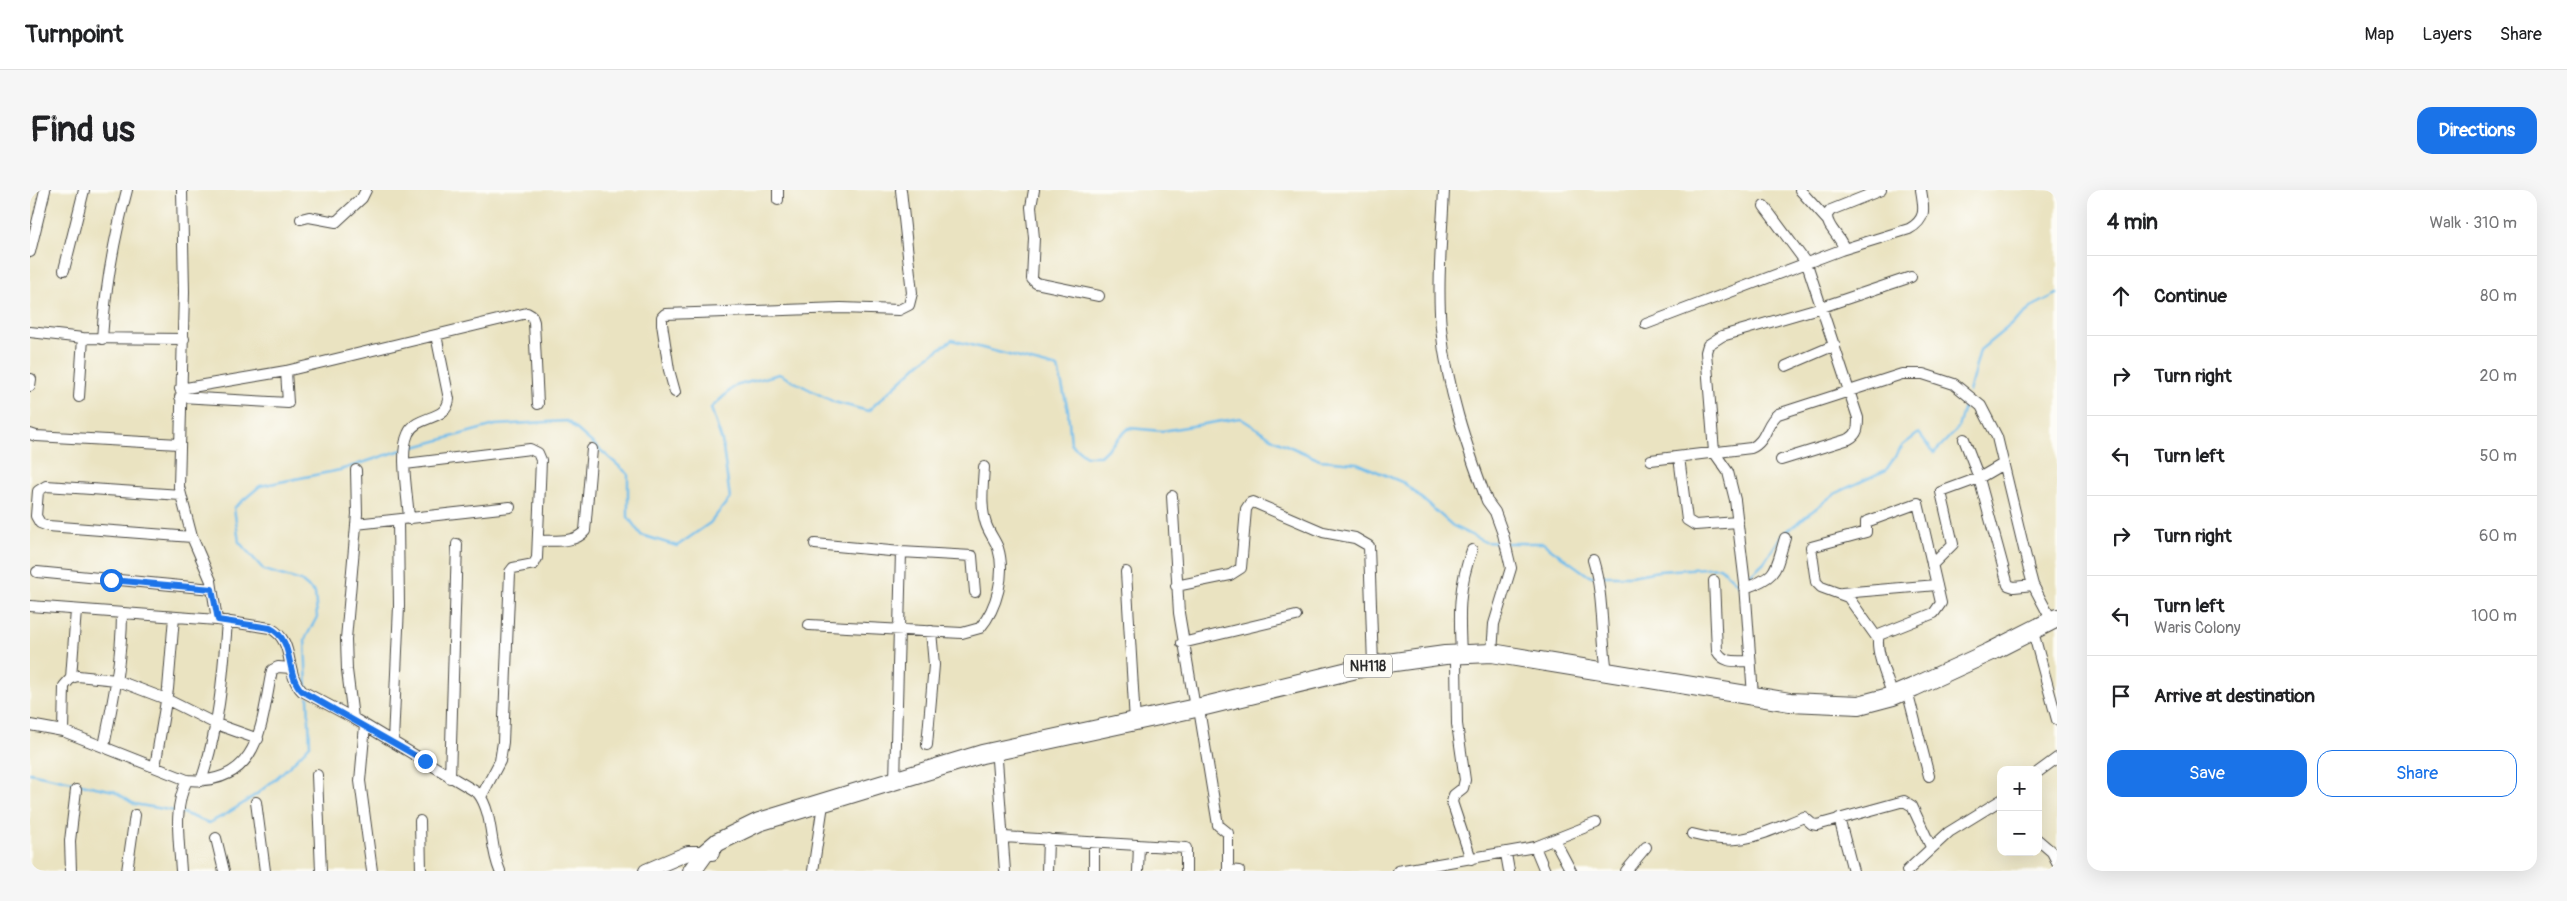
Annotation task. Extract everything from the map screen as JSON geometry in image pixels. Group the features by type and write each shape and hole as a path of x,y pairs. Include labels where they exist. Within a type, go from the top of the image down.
{"highway":[{"name":"NH118","path":"692,871 735,832 759,822 895,780 982,754 1135,722 1198,712 1373,665 1459,658 1513,663 1759,706 1816,712 1851,713 1870,711 2035,639 2055,622"},
{"name":"NH118","path":"702,871 711,853 752,833 997,760 1198,712 1459,658 1492,653 1753,696 1842,706 1873,703 1901,697 2055,622"}],"main road":[{"path":"646,871 688,853 711,853"}],"street":[{"path":"30,252 45,190"},
{"path":"64,270 84,190"},
{"path":"102,339 106,286 115,235 126,190"},
{"path":"182,190 184,339 179,444 181,495 192,536 202,557 222,620 224,672 216,724 201,781"},
{"path":"301,219 309,217 336,222 362,198 366,190"},
{"path":"675,392 669,370 662,324 662,317 665,314 841,308 899,310 909,304 912,294 901,190"},
{"path":"1034,190 1031,207 1034,238 1032,280 1098,296"},
{"path":"1444,190 1440,290 1441,327 1446,366 1456,412 1487,501 1496,512 1511,568 1494,624 1492,653"},
{"path":"1800,190 1827,220 1842,241 1841,250"},
{"path":"1827,220 1827,214 1832,210 1881,190"},
{"path":"1646,324 1841,250 1909,229 1918,224 1924,214 1921,190"},
{"path":"1764,206 1807,264 1858,418 1858,428 1855,435 1781,460"},
{"path":"1753,696 1738,522 1728,472 1714,452 1706,352 1708,345 1722,336 1822,307 1911,276"},
{"path":"180,393 286,371 529,314 534,322 538,404"},
{"path":"30,332 102,339 184,339"},
{"path":"393,742 406,440 414,424 442,412 449,405 436,335"},
{"path":"79,398 83,338"},
{"path":"1786,366 1835,345"},
{"path":"180,393 288,403 286,371"},
{"path":"1651,460 1751,448 1763,440 1773,418 1778,414 1912,373 1940,378 1960,388 1981,406 1996,437 2033,585 2055,622"},
{"path":"30,386 31,379"},
{"path":"30,434 36,436 179,444"},
{"path":"1964,439 1980,478 2008,585 2014,587 2033,585"},
{"path":"538,541 570,540 577,538 585,531 592,449"},
{"path":"405,459 535,450 541,460 536,562 513,568 510,572 503,742 500,761 481,798"},
{"path":"1679,457 1687,520 1695,525 1738,522"},
{"path":"1932,565 1953,544 1941,492 1980,478 2003,464"},
{"path":"809,625 962,633 975,631 985,623 994,604 999,583 1000,558 986,525 983,510 984,467"},
{"path":"353,718 347,670 346,639 356,524 356,470"},
{"path":"181,495 46,486 38,491 36,516 40,523 48,526 192,536"},
{"path":"1172,496 1176,586 1182,643 1198,712 1218,825 1228,833 1228,871 1239,871"},
{"path":"1176,586 1236,572 1242,563 1246,509 1253,502 1323,532 1355,538 1369,546 1373,665"},
{"path":"1878,639 1879,635 1934,613 1939,608 1940,597 1918,503 1894,510 1866,522 1866,532 1811,547 1816,582 1821,587 1842,593 1848,597 1878,639 1879,653 1901,697 1929,776"},
{"path":"356,524 510,507"},
{"path":"1745,586 1770,577 1775,571 1785,538"},
{"path":"450,778 457,544"},
{"path":"815,544 972,556 975,592"},
{"path":"1471,860 1452,802 1454,795 1463,788 1465,780 1457,724 1459,613 1460,588 1472,550"},
{"path":"895,780 901,552"},
{"path":"1593,560 1599,579 1602,644 1608,672"},
{"path":"37,572 212,589"},
{"path":"1126,572 1135,722"},
{"path":"1714,580 1717,651 1719,656 1729,661 1750,661"},
{"path":"1842,593 1937,585"},
{"path":"30,606 222,620 270,628 277,632 286,644 296,684 302,691 366,725 450,778 478,793 486,806 494,858 500,871"},
{"path":"63,731 63,694 64,686 71,678 76,610"},
{"path":"104,746 116,680 122,634 122,613"},
{"path":"1182,643 1296,616"},
{"path":"155,766 166,699 174,617"},
{"path":"927,745 934,665 931,631"},
{"path":"2035,639 2057,720"},
{"path":"30,725 63,731 187,780 201,781 216,778 243,763 252,753 258,738 272,670 278,667 291,668"},
{"path":"71,678 116,680 166,699 216,724 258,738"},
{"path":"366,725 360,781 372,871"},
{"path":"2042,769 2057,758"},
{"path":"997,760 1005,871"},
{"path":"317,775 321,871"},
{"path":"181,871 177,816 179,802 187,780"},
{"path":"71,871 70,841 76,790"},
{"path":"1692,834 1715,840 1732,840 1771,831 1804,816 1814,825 1897,801 1910,802 1931,847"},
{"path":"256,802 265,871"},
{"path":"1907,871 1949,832 1997,802"},
{"path":"813,871 822,811"},
{"path":"127,871 135,815"},
{"path":"1839,818 1853,871"},
{"path":"420,821 421,871"},
{"path":"1398,871 1506,854 1535,847 1555,841 1596,823"},
{"path":"1004,837 1186,848 1186,871"},
{"path":"216,838 224,871"},
{"path":"1047,871 1048,839"},
{"path":"1555,841 1571,871"},
{"path":"1094,842 1094,871"},
{"path":"2042,843 2052,852 2057,862"},
{"path":"1138,871 1139,845"},
{"path":"1535,847 1545,871"},
{"path":"1626,871 1646,847"},
{"path":"1506,854 1509,871"}],"waterway":[{"path":"1969,392 1980,350 2035,305 2057,294"},
{"path":"407,449 495,425 567,421 628,474 628,517 641,535 677,546 710,523 730,498 722,441 711,408 735,386 779,374 834,402 868,411 921,362 952,340 1058,368 1068,410 1071,444 1086,456 1100,456 1129,428 1162,431 1240,418 1275,440 1320,460 1357,463 1404,483 1453,526 1485,542 1502,543"},
{"path":"1747,578 1764,562 1782,535 1834,494 1886,470 1903,445 1919,433 1934,453 1958,428 1966,399"},
{"path":"307,690 305,639 317,617 315,593 301,581 264,570 239,542 234,508 260,486 340,470 402,450"},
{"path":"1507,543 1543,543 1589,576 1594,576"},
{"path":"1600,576 1630,576 1659,571 1720,567 1739,585 1741,583"},
{"path":"180,812 209,823 251,799 275,779 310,745 308,698"},
{"path":"30,773 114,791 134,804 175,811"}],"route":[{"path":"111,580 212,589 218,620 270,628 277,632 286,644 296,684 302,691 353,718 425,761"}]}
